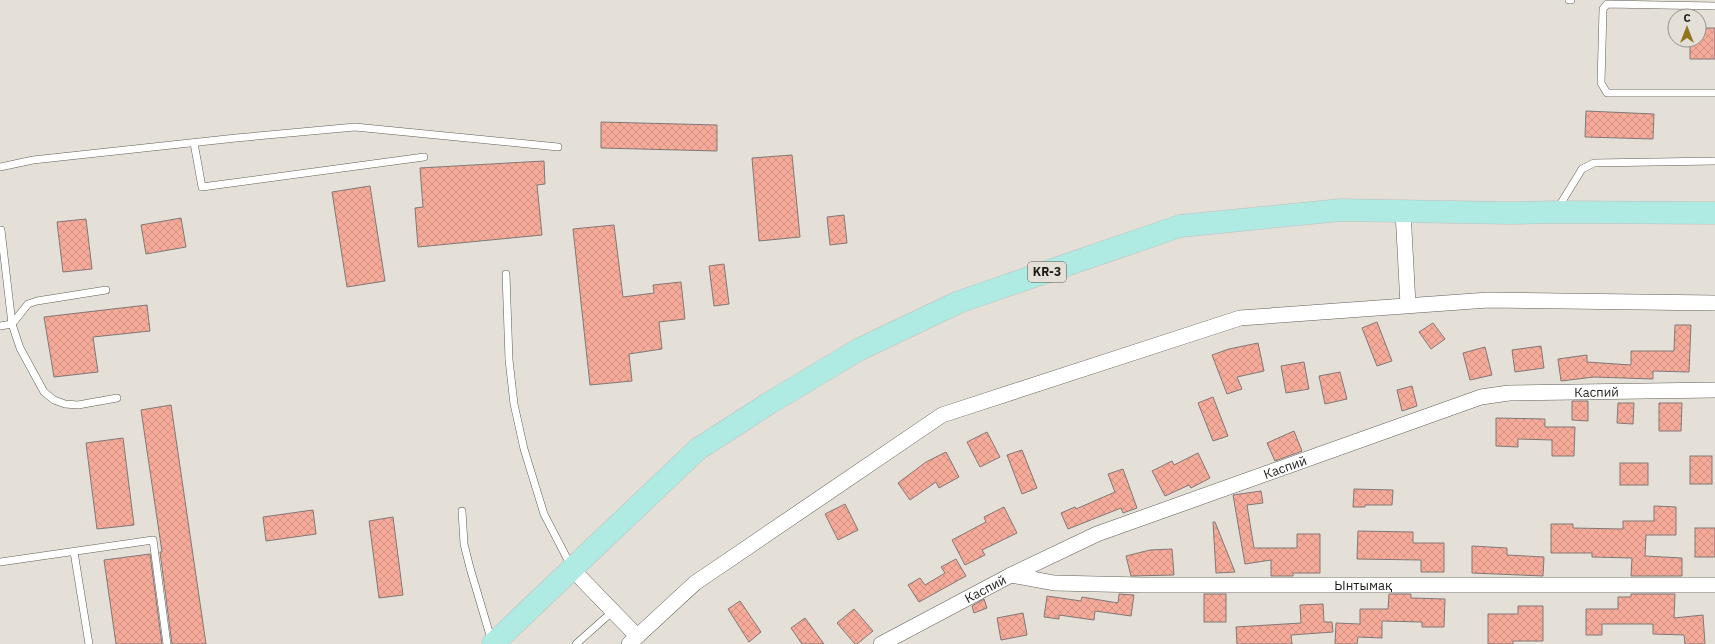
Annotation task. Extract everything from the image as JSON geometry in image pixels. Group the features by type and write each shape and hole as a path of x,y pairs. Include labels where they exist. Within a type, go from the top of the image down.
{"main road":[{"name":"KR-3","path":"492,644 698,449 768,404 858,350 958,302 1180,226 1341,210 1509,213 1715,213"}],"street":[{"path":"1403,211 1408,305"},
{"path":"572,569 613,611 633,640 695,583 942,415 1240,318 1488,300 1715,303"},
{"name":"Каспий","path":"881,644 1011,575 1097,534 1481,397 1509,393 1715,390"},
{"name":"Ынтымақ","path":"1011,575 1054,583 1133,585 1715,585"}],"lane":[{"path":"1715,6 1603,3 1601,83 1607,93 1715,92"},
{"path":"0,167 33,160 355,127 558,148"},
{"path":"194,143 202,187 424,157"},
{"path":"1556,212 1582,169 1594,163 1715,161"},
{"path":"1,230 12,324 20,348 44,392 54,400 65,404 78,405 117,398"},
{"path":"506,274 509,360 514,404 524,449 544,514 572,569"},
{"path":"0,326 12,324 28,304 37,301 106,290"},
{"path":"462,511 464,544 492,644"},
{"path":"0,562 153,540 167,644"},
{"path":"74,552 89,644"},
{"path":"576,644 613,611"}],"building":[{"path":"1707,28 1715,28 1715,59 1690,59 1690,48 1707,48"},
{"path":"1586,111 1654,114 1653,139 1585,137"},
{"path":"601,122 717,125 717,151 601,148"},
{"path":"792,155 800,237 759,241 752,158"},
{"path":"544,161 545,184 537,185 542,235 418,247 415,208 423,207 420,168"},
{"path":"370,186 385,281 347,287 332,192"},
{"path":"844,215 847,243 830,245 827,217"},
{"path":"181,218 186,247 146,254 141,225"},
{"path":"86,219 92,269 63,272 57,222"},
{"path":"614,225 623,297 654,293 653,285 681,282 685,319 659,322 662,349 629,354 632,381 590,385 573,229"},
{"path":"724,264 729,304 714,306 709,266"},
{"path":"147,305 150,331 93,337 98,372 54,377 44,317"},
{"path":"1377,322 1392,361 1377,366 1362,328"},
{"path":"1433,323 1445,339 1431,349 1419,332"},
{"path":"1675,325 1691,325 1689,372 1653,371 1653,379 1594,377 1561,381 1558,359 1587,355 1587,362 1631,365 1631,351 1674,351"},
{"path":"1258,343 1264,371 1237,377 1242,389 1227,394 1212,355 1229,349"},
{"path":"1541,346 1544,368 1515,372 1512,350"},
{"path":"1485,347 1492,375 1470,380 1463,353"},
{"path":"1304,362 1309,389 1286,393 1281,366"},
{"path":"1340,372 1347,399 1325,404 1319,376"},
{"path":"1412,386 1417,406 1402,411 1397,390"},
{"path":"1213,397 1228,436 1213,441 1198,403"},
{"path":"1572,401 1588,401 1588,421 1572,420"},
{"path":"1618,403 1634,403 1633,424 1617,423"},
{"path":"1659,403 1682,403 1681,431 1659,431"},
{"path":"171,405 206,644 172,644 160,552 162,552 141,410"},
{"path":"1496,418 1545,419 1545,427 1575,427 1574,456 1552,456 1552,440 1518,439 1518,447 1496,446"},
{"path":"1294,431 1302,451 1275,461 1267,443"},
{"path":"987,432 1000,457 980,467 967,442"},
{"path":"123,438 134,525 97,529 86,443"},
{"path":"1022,450 1037,488 1022,494 1007,455"},
{"path":"946,452 959,477 939,488 936,482 910,500 898,483 926,462"},
{"path":"1198,453 1210,478 1191,488 1189,485 1165,496 1152,471 1172,461 1174,465"},
{"path":"1690,456 1712,456 1712,484 1690,484"},
{"path":"1620,463 1648,463 1648,485 1620,485"},
{"path":"1123,469 1137,508 1123,513 1121,508 1068,529 1061,513 1075,507 1076,509 1115,492 1108,474"},
{"path":"1354,489 1393,490 1392,505 1365,505 1365,507 1353,507"},
{"path":"1261,491 1263,503 1247,505 1254,548 1297,548 1297,534 1320,534 1320,573 1293,573 1293,576 1271,576 1271,560 1245,564 1233,495"},
{"path":"845,504 858,530 838,540 825,514"},
{"path":"1654,506 1676,507 1676,535 1646,535 1645,556 1682,558 1682,576 1631,576 1632,558 1592,557 1592,553 1551,553 1551,524 1573,524 1573,528 1623,529 1623,521 1654,521"},
{"path":"1004,507 1017,533 982,550 985,555 965,565 952,540 986,522 984,517"},
{"path":"313,510 316,534 266,541 263,517"},
{"path":"393,517 403,595 379,598 369,521"},
{"path":"1213,522 1215,522 1235,572 1216,573"},
{"path":"1695,528 1715,528 1715,557 1695,557"},
{"path":"1358,531 1413,532 1413,543 1444,543 1444,572 1421,572 1421,560 1357,559"},
{"path":"1472,546 1507,548 1507,555 1544,557 1543,576 1472,573"},
{"path":"1172,549 1174,575 1131,576 1126,556 1150,550"},
{"path":"150,554 162,644 116,644 104,560"},
{"path":"956,559 966,576 919,602 908,585 920,578 925,585 945,573 941,567"},
{"path":"1119,594 1134,595 1131,616 1095,611 1094,620 1059,615 1059,619 1044,617 1047,596 1081,601 1082,597 1118,603"},
{"path":"1204,594 1226,594 1226,622 1204,622"},
{"path":"1389,594 1411,594 1411,598 1445,599 1444,627 1422,627 1422,622 1382,621 1382,638 1358,637 1357,644 1335,644 1336,623 1360,624 1360,609 1388,609"},
{"path":"1631,594 1675,594 1674,618 1703,615 1705,644 1685,644 1684,635 1653,634 1653,624 1602,624 1602,635 1586,635 1586,609 1618,609 1618,597 1631,597"},
{"path":"984,599 987,608 974,613 972,606"},
{"path":"740,601 761,632 749,642 728,609"},
{"path":"1323,604 1324,622 1332,622 1333,632 1291,635 1292,644 1237,644 1236,627 1301,623 1300,605"},
{"path":"1518,606 1543,606 1543,641 1513,641 1513,644 1488,644 1488,614 1518,614"},
{"path":"854,609 873,631 857,644 855,644 837,623"},
{"path":"1023,613 1027,635 1001,640 997,618"},
{"path":"805,618 824,644 802,644 791,628"}]}
